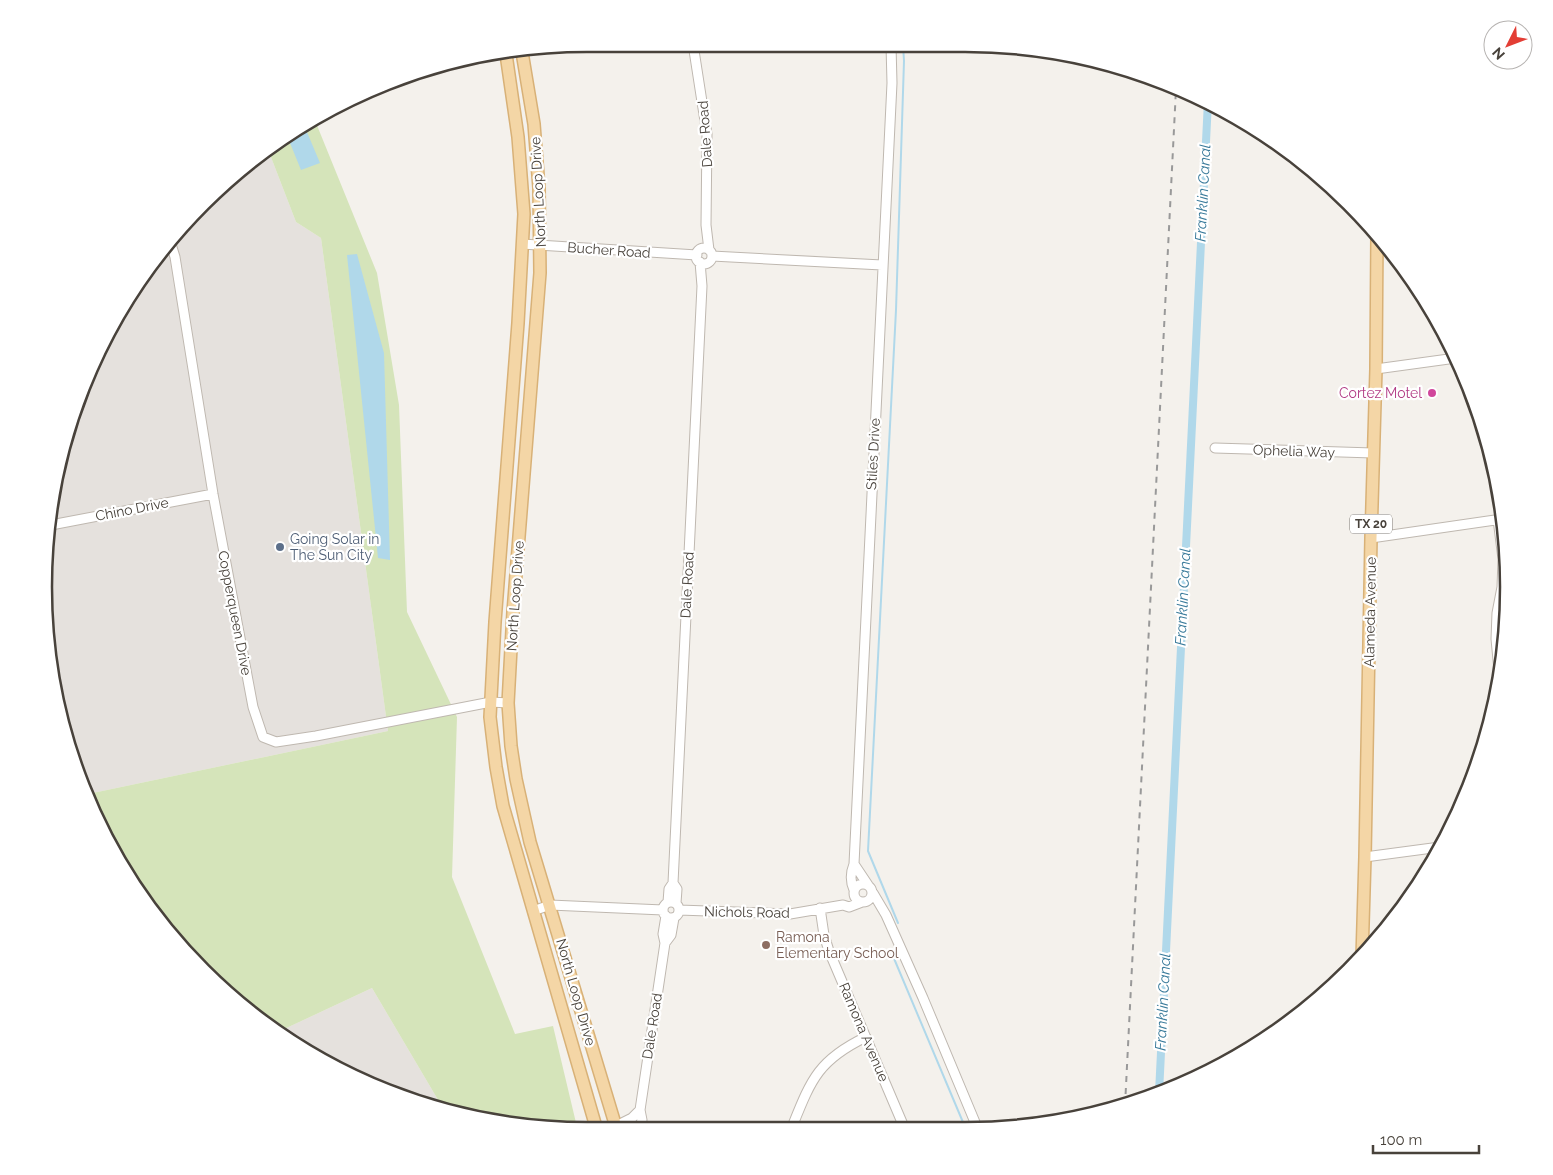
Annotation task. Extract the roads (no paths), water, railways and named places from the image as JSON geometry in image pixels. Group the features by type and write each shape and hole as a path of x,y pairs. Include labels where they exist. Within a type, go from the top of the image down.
{"main road":[{"name":"North Loop Drive","path":"523,57 534,124 539,188 540,245 539,300 513,612 508,703 511,746 517,786 530,842 614,1122"},
{"name":"North Loop Drive","path":"507,59 518,137 524,214 490,717 503,806 595,1122"},
{"name":"Alameda Avenue","path":"1362,946 1376,369 1377,246"},
{"path":"507,473 524,475"}],"street":[{"name":"Dale Road","path":"641,1122 640,1110 665,943 663,934 671,910 669,888 673,883 706,225 707,134 694,52"},
{"name":"Stiles Drive","path":"854,892 851,872 854,864 892,83 891,52"},
{"name":"Bucher Road","path":"522,244 882,265"},
{"name":"Copperqueen Drive","path":"173,250 213,494 253,707 263,736 276,742 490,702 508,703"},
{"path":"1376,369 1449,359"},
{"name":"Ophelia Way","path":"1215,448 1373,453"},
{"name":"Chino Drive","path":"56,524 213,494"},
{"path":"1371,538 1496,520"},
{"path":"1497,648 1497,613 1500,599"},
{"path":"1365,857 1433,848"},
{"path":"854,864 886,915 975,1122"},
{"path":"843,904 859,884 870,889"},
{"path":"863,902 870,899 870,889"},
{"path":"854,892 857,900 881,908"},
{"name":"Nichols Road","path":"533,911 550,905 790,914 843,904 849,907 863,902"},
{"name":"Ramona Avenue","path":"820,908 824,935 829,951 902,1122"},
{"path":"794,1122 805,1095 822,1067 837,1052 866,1037"},
{"path":"624,1122 632,1118 640,1110"}],"water":[{"path":"307,132 320,163 301,170 290,143"},
{"path":"357,254 384,353 390,560 378,558 347,255"}],"waterway":[{"path":"898,923 868,851 896,310 903,52"},
{"name":"Franklin Canal","path":"1159,1086 1208,111"},
{"path":"890,949 963,1122"}],"railway":[{"path":"1125,1098 1176,96"}],"place":[{"name":"Cortez Motel","path":"1432,393"},
{"name":"Going Solar in The Sun City","path":"280,547"},
{"name":"Ramona Elementary School","path":"766,945"}]}
